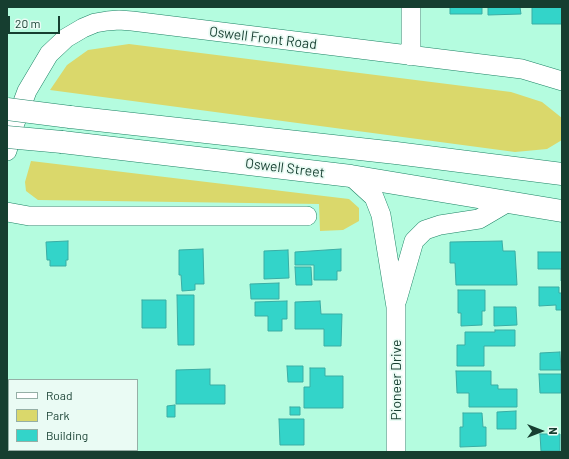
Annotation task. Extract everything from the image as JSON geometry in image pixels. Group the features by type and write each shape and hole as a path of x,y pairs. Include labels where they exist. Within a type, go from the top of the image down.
{"main road":[{"name":"Oswell Street","path":"10,123 70,117 396,153 562,174"},
{"name":"Oswell Street","path":"10,123 62,142 351,176 562,211"}],"street":[{"path":"411,7 411,56"},
{"name":"Oswell Front Road","path":"7,151 10,123 49,54 66,38 95,23 119,20 522,69 562,81"},
{"name":"Pioneer Drive","path":"351,176 374,197 382,215 396,307 396,452"},
{"name":"Pioneer Drive","path":"396,307 414,240 425,230 479,219 508,202"},
{"path":"7,212 29,216 307,216"}],"green space":[{"path":"129,44 511,92 542,102 562,118 562,140 547,149 515,152 50,90 67,65 88,50"},
{"path":"31,161 349,199 359,208 359,221 343,230 320,231 319,204 38,200 26,191 25,182"}],"building":[{"path":"450,7 482,7 482,14 450,14"},
{"path":"488,7 520,7 521,14 488,15"},
{"path":"532,7 562,7 562,24 532,24"},
{"path":"68,241 68,260 66,260 66,266 50,266 50,260 47,260 46,242"},
{"path":"502,241 503,251 515,251 517,285 456,285 455,263 450,263 450,242"},
{"path":"203,249 204,284 195,284 195,290 182,291 181,275 179,275 179,250"},
{"path":"341,249 341,271 337,271 337,280 314,280 314,265 295,265 295,252"},
{"path":"288,250 289,278 264,279 264,251"},
{"path":"538,252 562,252 562,281 561,269 538,269"},
{"path":"295,267 311,267 312,285 296,285"},
{"path":"279,283 279,299 251,299 250,284"},
{"path":"539,287 559,287 559,293 562,293 562,310 556,310 556,305 539,306"},
{"path":"458,290 485,290 485,311 482,311 482,325 461,326 461,313 458,313"},
{"path":"177,295 194,295 194,345 178,345"},
{"path":"142,300 166,300 166,328 142,328"},
{"path":"287,301 287,319 282,319 282,331 268,331 268,316 255,316 255,302"},
{"path":"320,301 321,314 342,314 341,346 324,346 324,329 295,329 295,302"},
{"path":"494,307 516,307 517,325 494,326"},
{"path":"495,330 515,330 515,346 484,346 484,366 457,366 457,345 465,345 465,332 495,332"},
{"path":"560,352 561,370 540,370 540,353"},
{"path":"287,366 303,366 303,382 288,382"},
{"path":"310,368 325,368 325,376 343,376 343,408 304,408 304,387 310,387"},
{"path":"210,369 210,385 225,385 225,404 176,404 176,370"},
{"path":"456,371 491,371 491,385 498,385 498,389 517,389 517,407 469,407 469,393 457,393"},
{"path":"539,374 561,374 561,393 540,393"},
{"path":"175,405 175,417 167,417 167,406"},
{"path":"290,407 300,407 300,415 290,415"},
{"path":"516,411 516,429 497,429 497,412"},
{"path":"463,413 482,413 483,427 486,427 486,446 460,447 460,427 463,427"},
{"path":"279,419 304,419 304,445 280,445"},
{"path":"540,434 560,434 560,451 541,451"}]}
